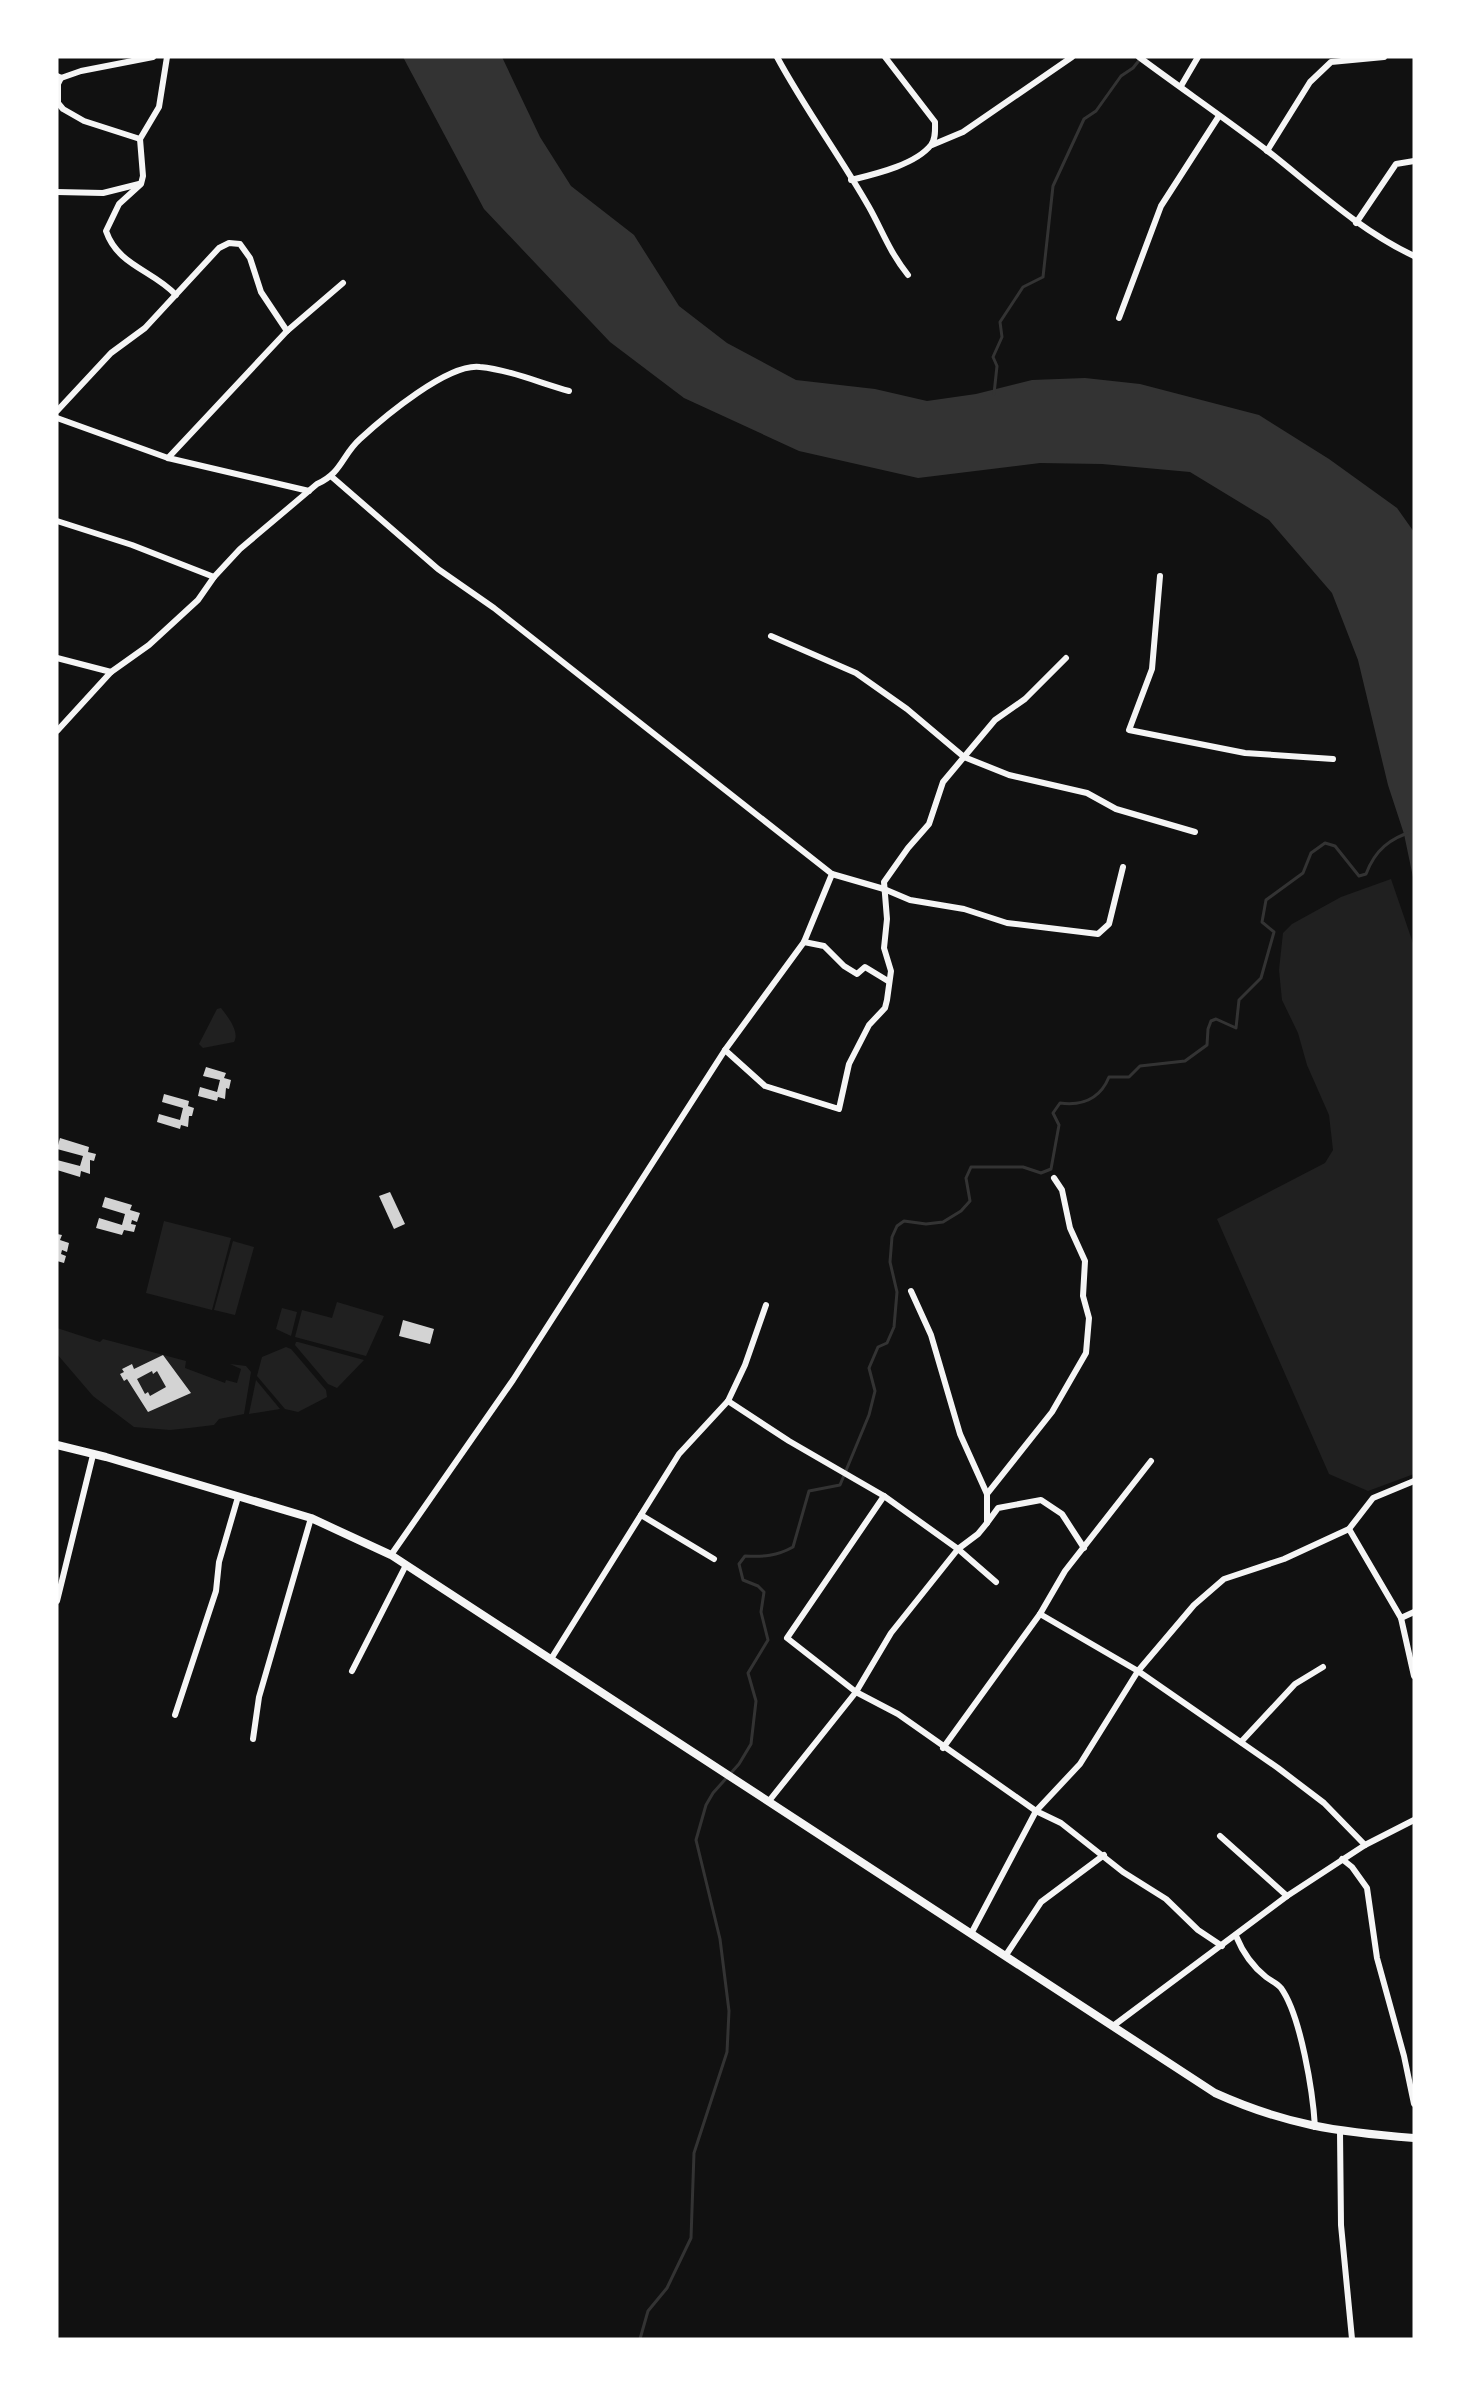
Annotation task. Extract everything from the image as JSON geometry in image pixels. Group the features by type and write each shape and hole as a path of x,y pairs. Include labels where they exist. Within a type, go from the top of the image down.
{"main road":[{"path":"57,1445 312,1518 391,1555 972,1932 1215,2093 1256,2111 1315,2127 1340,2132 1414,2138"}],"street":[{"path":"140,139 84,121 63,110 58,103 59,77 153,57"},
{"path":"167,57 159,107 140,139 143,176 141,184 119,204 106,231 119,255 130,264 165,283 176,295"},
{"path":"777,57 798,97 869,207 890,252 908,275"},
{"path":"885,57 935,122 932,145"},
{"path":"851,180 886,172 932,145 963,132 1072,57"},
{"path":"1139,57 1268,151 1356,223 1387,243 1414,256"},
{"path":"1181,86 1198,57"},
{"path":"1268,151 1310,82 1331,62 1384,57"},
{"path":"1119,318 1161,206 1219,116"},
{"path":"1356,223 1396,164 1414,161"},
{"path":"57,192 103,193 141,184"},
{"path":"57,411 111,353 145,328 219,248 229,243 240,244 250,258 261,292 287,331"},
{"path":"168,458 287,331 343,283"},
{"path":"57,731 111,672 149,645 198,600 214,577 240,549 309,491 332,477 359,440 430,384 460,369 479,366 569,391"},
{"path":"57,418 168,458 309,491"},
{"path":"332,477 438,569 494,608 832,874 884,889 910,900 964,909 1007,923 1098,934 1109,924 1123,867"},
{"path":"57,521 132,545 214,577"},
{"path":"1160,576 1152,669 1129,730 1245,753 1333,759"},
{"path":"771,636 856,673 907,709 964,757 1009,775 1087,793 1116,808 1195,832"},
{"path":"57,658 111,672"},
{"path":"725,1050 765,1086 839,1109 849,1064 870,1024 885,1008 891,971 884,948 887,919 884,882 908,848 929,824 943,782 995,720 1025,699 1066,658"},
{"path":"391,1555 513,1380 725,1050 804,942 832,874"},
{"path":"804,942 824,946 844,966 857,974 865,967 888,981"},
{"path":"987,1494 1052,1412 1086,1353 1089,1318 1083,1296 1085,1261 1070,1228 1062,1190 1054,1178"},
{"path":"911,1291 931,1335 960,1434 987,1494 987,1523"},
{"path":"551,1659 679,1454 728,1401 745,1365 766,1305"},
{"path":"728,1401 789,1441 884,1496 958,1549 996,1582"},
{"path":"57,1601 93,1455"},
{"path":"944,1748 1040,1614 1065,1571 1151,1461"},
{"path":"972,1932 1036,1811 1080,1764 1138,1671 1194,1605 1224,1579 1284,1559 1349,1529 1373,1498 1414,1481"},
{"path":"884,1496 787,1638 856,1692 898,1714 1036,1811 1061,1823 1123,1872 1166,1899 1198,1930 1222,1946"},
{"path":"175,1715 216,1590 219,1562 238,1497"},
{"path":"769,1801 856,1692 891,1633 958,1549 978,1534 998,1508 1041,1500 1062,1514 1084,1548"},
{"path":"641,1515 714,1558"},
{"path":"253,1739 259,1696 312,1518"},
{"path":"1349,1529 1401,1618 1414,1676"},
{"path":"352,1671 406,1565"},
{"path":"1401,1618 1414,1612"},
{"path":"1040,1614 1138,1671 1241,1742 1324,1803 1365,1845"},
{"path":"1241,1742 1294,1684 1323,1667"},
{"path":"1113,2026 1287,1896 1365,1845 1414,1820"},
{"path":"1221,1836 1287,1896"},
{"path":"1006,1955 1041,1902 1104,1855"},
{"path":"1342,1859 1353,1867 1367,1888 1377,1958 1404,2056 1414,2104"},
{"path":"1236,1936 1244,1954 1266,1977 1280,1987 1289,2002 1314,2096 1315,2127"},
{"path":"1340,2132 1341,2225 1352,2339"}],"shaded area":[{"path":"403,57 502,57 540,137 571,186 634,235 679,306 727,343 796,380 875,389 927,401 976,394 1032,380 1085,378 1140,384 1259,415 1329,459 1397,508 1414,532 1414,882 1404,834 1388,785 1358,660 1332,593 1269,520 1190,472 1102,464 1040,463 918,478 799,451 684,398 610,342 484,209"},
{"path":"1391,879 1414,946 1414,1474 1368,1491 1329,1474 1217,1219 1325,1163 1333,1150 1329,1115 1307,1065 1298,1033 1282,1000 1279,970 1283,933 1292,924 1341,897"},
{"path":"221,1008 234,1029 234,1042 203,1048 199,1044 217,1009"},
{"path":"164,1221 231,1238 212,1310 146,1293"},
{"path":"233,1241 254,1247 235,1315 214,1310"},
{"path":"337,1302 384,1316 366,1356 295,1337 302,1310 332,1318"},
{"path":"282,1308 297,1312 291,1336 276,1329"},
{"path":"57,1328 100,1342 103,1339 186,1361 185,1368 225,1383 226,1380 237,1383 241,1369 230,1364 246,1366 251,1372 244,1414 219,1419 214,1425 189,1428 170,1430 134,1427 93,1396 57,1354"},
{"path":"296,1342 364,1360 337,1388 328,1384 295,1345"},
{"path":"286,1347 291,1349 326,1390 327,1397 298,1412 285,1409 257,1376 262,1357"},
{"path":"256,1380 280,1409 249,1414"}],"building":[{"path":"206,1067 226,1073 224,1078 231,1080 229,1089 226,1088 225,1099 218,1097 217,1101 198,1096 200,1087 217,1092 220,1080 203,1076"},
{"path":"164,1094 189,1101 188,1106 194,1108 192,1116 189,1116 188,1127 181,1125 180,1129 157,1122 159,1114 180,1120 183,1108 162,1102"},
{"path":"60,1138 89,1147 88,1152 96,1154 94,1161 90,1160 90,1174 81,1171 80,1177 57,1170 57,1160 80,1166 83,1156 57,1149"},
{"path":"390,1192 405,1224 394,1229 379,1196"},
{"path":"105,1197 132,1205 130,1210 140,1213 137,1222 132,1220 131,1224 136,1225 134,1232 124,1230 122,1235 96,1228 99,1218 122,1225 125,1214 102,1207"},
{"path":"57,1234 62,1235 60,1240 69,1243 67,1252 62,1250 61,1254 66,1256 64,1263 57,1261"},
{"path":"403,1320 434,1329 430,1344 399,1336"},
{"path":"163,1355 191,1393 148,1412 127,1379 124,1381 120,1374 124,1372 122,1369 132,1364 134,1369","holes":["152,1371 153,1374 157,1371 166,1387 150,1396 148,1392 145,1394 137,1379"]}],"waterway":[{"path":"994,394 997,366 993,357 1002,337 1000,322 1023,287 1043,277 1053,186 1084,119 1096,111 1121,76 1133,68 1141,58"},
{"path":"640,2339 648,2311 667,2288 691,2238 694,2153 727,2052 729,2011 720,1939 696,1840 706,1805 713,1793 739,1764 751,1744 756,1701 748,1673 768,1640 761,1612 764,1592 758,1586 743,1580 739,1564 745,1556 770,1555 793,1547 809,1491 840,1485 869,1415 875,1391 869,1368 878,1347 887,1343 894,1327 897,1292 890,1262 892,1237 897,1226 904,1221 926,1224 943,1222 961,1211 970,1201 966,1178 971,1167 1023,1167 1041,1173 1051,1169 1059,1125 1053,1113 1060,1103 1076,1103 1090,1099 1101,1091 1109,1077 1129,1077 1140,1066 1185,1061 1207,1045 1211,1021 1216,1019 1236,1028 1239,1000 1261,978 1274,932 1262,922 1266,900 1303,873 1311,853 1325,843 1335,846 1359,876 1366,874 1374,858 1384,846 1414,831"}]}
